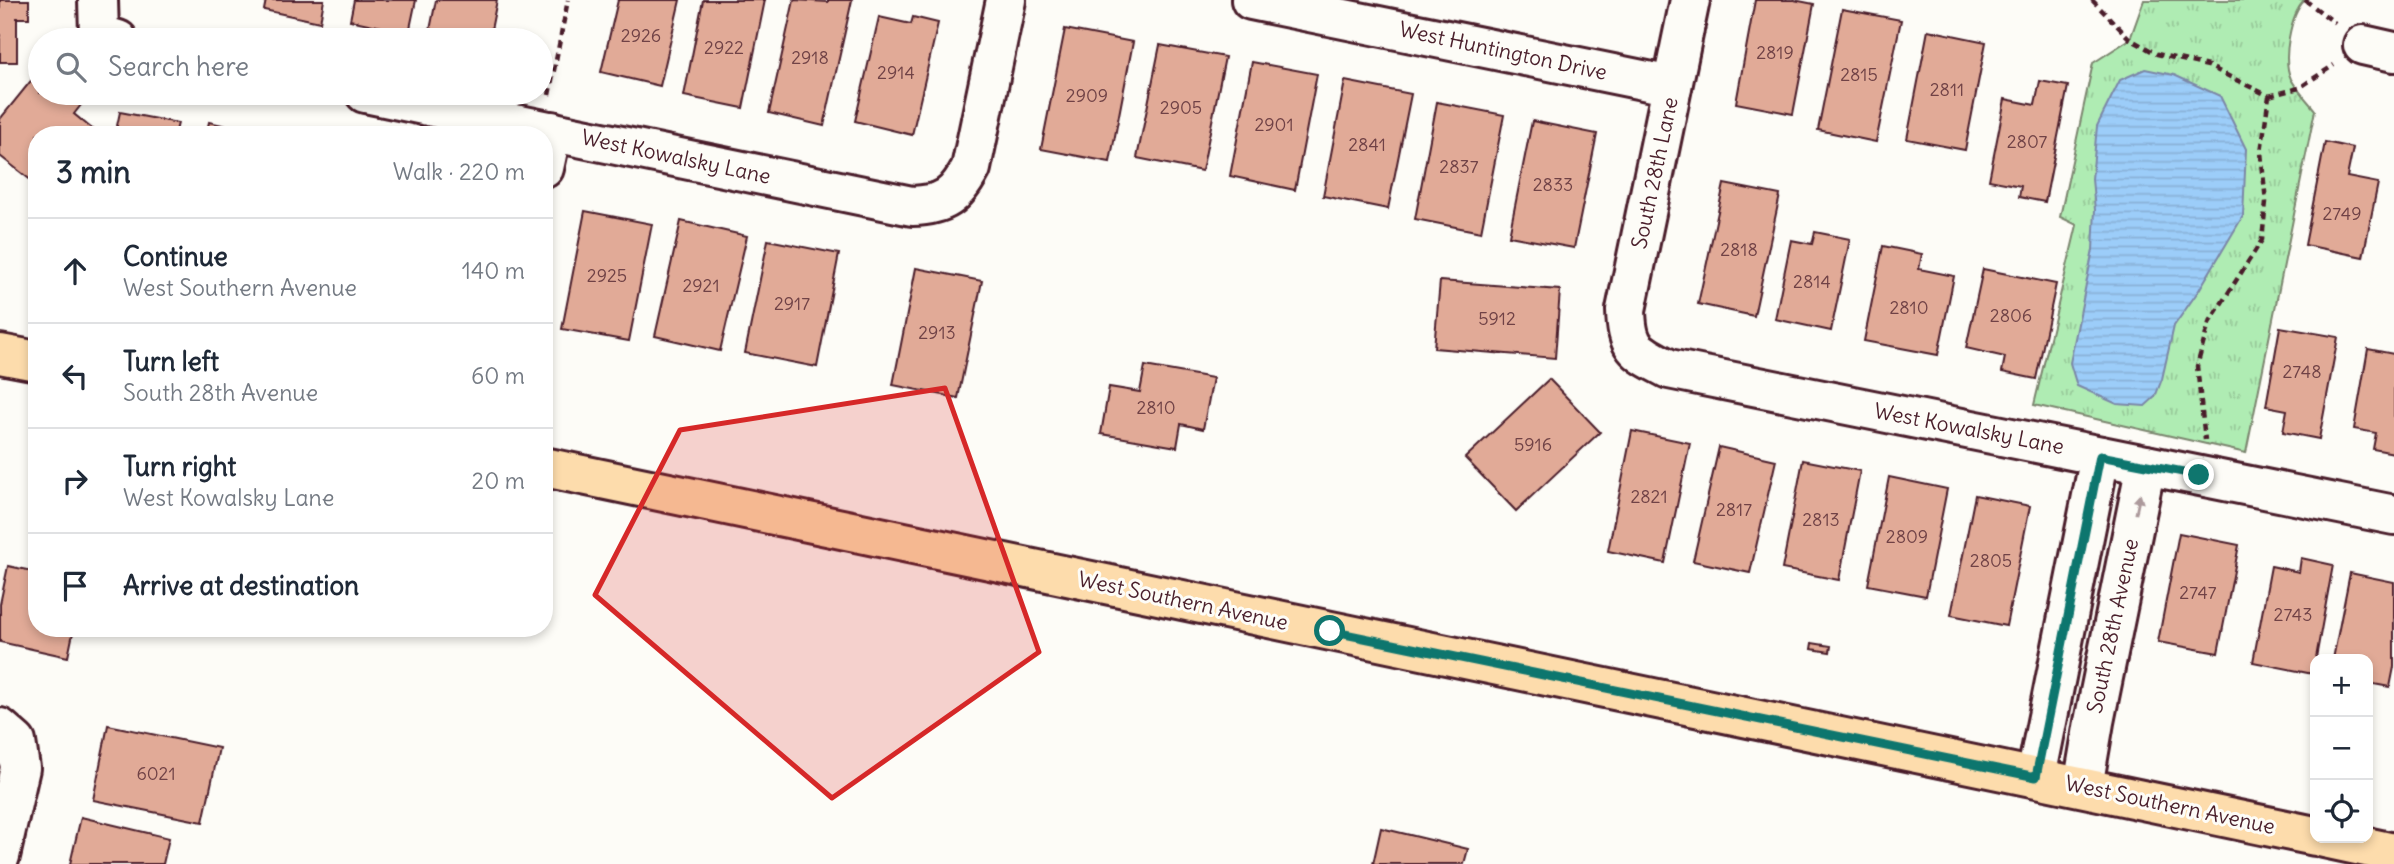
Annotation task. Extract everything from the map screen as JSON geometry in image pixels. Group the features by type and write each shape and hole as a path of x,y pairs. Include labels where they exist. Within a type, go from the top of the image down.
{"main road":[{"path":"0,354 28,359"},
{"name":"West Southern Avenue","path":"553,469 2310,835"},
{"path":"2347,843 2394,853"}],"street":[{"name":"West Kowalsky Lane","path":"553,131 912,206 929,205 945,200 960,188 971,168 1006,0"},
{"name":"West Huntington Drive","path":"1251,0 1672,86"},
{"name":"South 28th Lane","path":"1632,345 1627,329 1626,310 1690,0"},
{"name":"West Kowalsky Lane","path":"411,105 491,126"},
{"name":"West Kowalsky Lane","path":"1632,345 1646,357 1669,369 2394,515"},
{"path":"2036,777 2100,456"},
{"name":"South 28th Avenue","path":"2083,787 2146,465"},
{"path":"0,856 20,768 8,735"}],"path":[{"path":"553,93 568,0"},
{"path":"2092,0 2130,39 2157,54 2208,66 2269,96 2300,88 2379,48"},
{"path":"2199,475 2206,436 2197,366 2208,323 2262,240 2266,202 2261,152 2269,96"},
{"path":"548,126 551,105"}],"highlighted area":[{"path":"945,388 1039,652 832,798 595,595 680,430"}],"green space":[{"path":"2144,0 2305,0 2292,26 2287,61 2291,79 2315,110 2246,453 2034,405 2077,225 2060,217 2093,63 2130,39"}],"water":[{"path":"2145,69 2174,75 2220,96 2246,149 2243,216 2174,326 2162,379 2155,397 2145,406 2117,404 2077,386 2070,363 2093,250 2095,210 2092,179 2097,126 2120,80"}],"building":[{"path":"0,0 29,0 29,18 17,18 17,62 0,62"},
{"path":"266,0 324,0 320,22 264,10"},
{"path":"354,0 416,0 410,28 386,28 350,20"},
{"path":"436,0 497,0 491,28 430,28"},
{"path":"618,0 680,0 660,86 601,72"},
{"path":"703,0 765,0 743,108 684,96"},
{"path":"794,0 852,0 824,126 769,113"},
{"path":"1755,0 1794,0 1814,4 1793,114 1736,103"},
{"path":"1842,9 1901,20 1876,142 1818,130"},
{"path":"879,17 911,24 913,17 938,23 912,135 855,121"},
{"path":"1065,29 1133,42 1110,162 1041,149"},
{"path":"1928,30 1986,42 1965,150 1907,139"},
{"path":"1160,45 1225,57 1202,171 1137,158"},
{"path":"1252,62 1317,74 1295,190 1230,176"},
{"path":"1345,81 1411,94 1388,209 1323,196"},
{"path":"2040,81 2068,86 2045,202 2019,197 2021,186 1989,180 2005,99 2035,105"},
{"path":"28,84 28,105 81,105 74,114 89,126 28,126 28,178 0,156 0,119"},
{"path":"1437,102 1504,115 1481,232 1415,219"},
{"path":"120,112 178,123 177,126 117,126"},
{"path":"1532,121 1597,134 1574,248 1509,236"},
{"path":"209,122 227,126 208,126"},
{"path":"2325,142 2353,148 2347,177 2378,183 2363,257 2305,245"},
{"path":"1724,184 1780,195 1754,316 1698,304"},
{"path":"585,211 652,224 629,341 562,329"},
{"path":"681,221 747,236 720,351 655,336"},
{"path":"1815,232 1850,239 1831,331 1775,319 1791,240 1812,244"},
{"path":"768,240 839,254 817,367 745,353"},
{"path":"1883,246 1922,254 1919,269 1954,276 1938,355 1864,341"},
{"path":"916,268 982,281 958,398 893,385"},
{"path":"1983,269 2056,284 2036,379 2002,372 2005,357 1966,348"},
{"path":"1440,281 1560,290 1555,358 1434,348"},
{"path":"2280,327 2338,337 2319,439 2283,432 2287,410 2266,406"},
{"path":"2368,349 2394,354 2394,453 2373,449 2376,433 2354,429"},
{"path":"1145,366 1213,378 1203,429 1181,424 1177,447 1101,434 1109,387 1140,392"},
{"path":"1549,379 1600,432 1516,511 1465,458"},
{"path":"1632,431 1690,443 1665,563 1608,551"},
{"path":"1719,447 1776,460 1750,573 1693,561"},
{"path":"1803,460 1860,471 1839,580 1782,569"},
{"path":"1889,477 1947,489 1926,596 1868,585"},
{"path":"1975,495 2030,506 2006,626 1951,615"},
{"path":"2179,533 2239,545 2218,653 2158,642"},
{"path":"2301,558 2333,565 2317,654 2310,654 2310,673 2253,662 2271,566 2299,572"},
{"path":"8,566 28,570 28,637 72,637 68,657 0,642 0,604"},
{"path":"2350,573 2394,582 2394,667 2390,687 2373,684 2373,654 2334,654"},
{"path":"1812,643 1831,646 1830,652 1811,649"},
{"path":"108,725 219,748 203,822 93,800"},
{"path":"81,817 169,838 163,864 70,864"},
{"path":"1381,828 1468,849 1464,864 1373,864"}],"route":[{"path":"1330,631 2036,777 2100,456 2199,475"}]}
